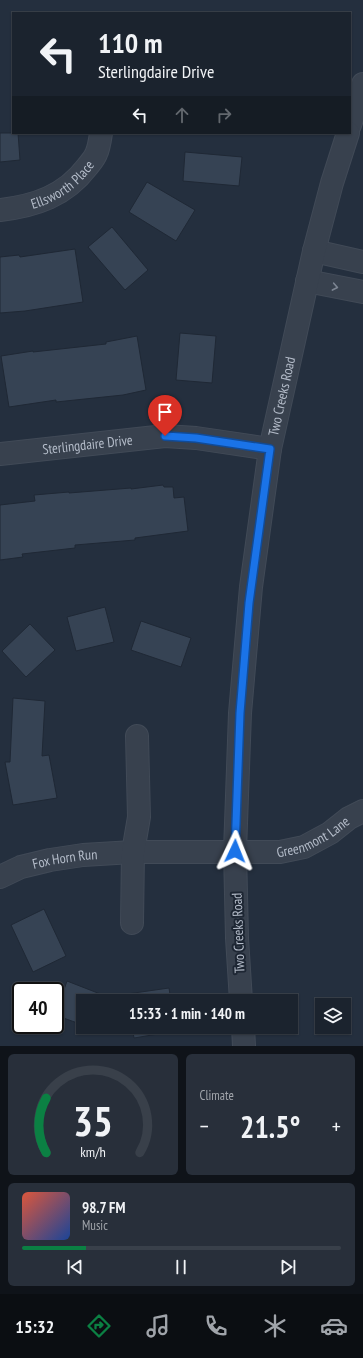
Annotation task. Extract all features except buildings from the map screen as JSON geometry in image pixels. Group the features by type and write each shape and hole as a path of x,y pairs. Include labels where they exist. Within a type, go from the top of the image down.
{"street":[{"path":"351,123 363,84"},
{"name":"Ellsworth Place","path":"0,210 18,208 43,201 65,189 83,172 96,154 101,134"},
{"name":"Two Creeks Road","path":"241,994 237,938 235,851 240,713 251,587 270,449 314,251 332,183 348,134"},
{"path":"314,251 363,262"},
{"path":"307,281 363,292"},
{"name":"Sterlingdaire Drive","path":"0,454 165,436 196,438 270,449"},
{"path":"132,923 133,852 139,817 137,736"},
{"name":"Greenmont Lane","path":"235,851 280,852 304,847 330,833 349,818 363,811"},
{"name":"Fox Horn Run","path":"0,877 21,867 50,860 83,855 133,852 235,851"},
{"path":"243,1034 244,1046"}],"route":[{"path":"165,436 196,438 270,449 249,603 240,713 235,851"}]}
